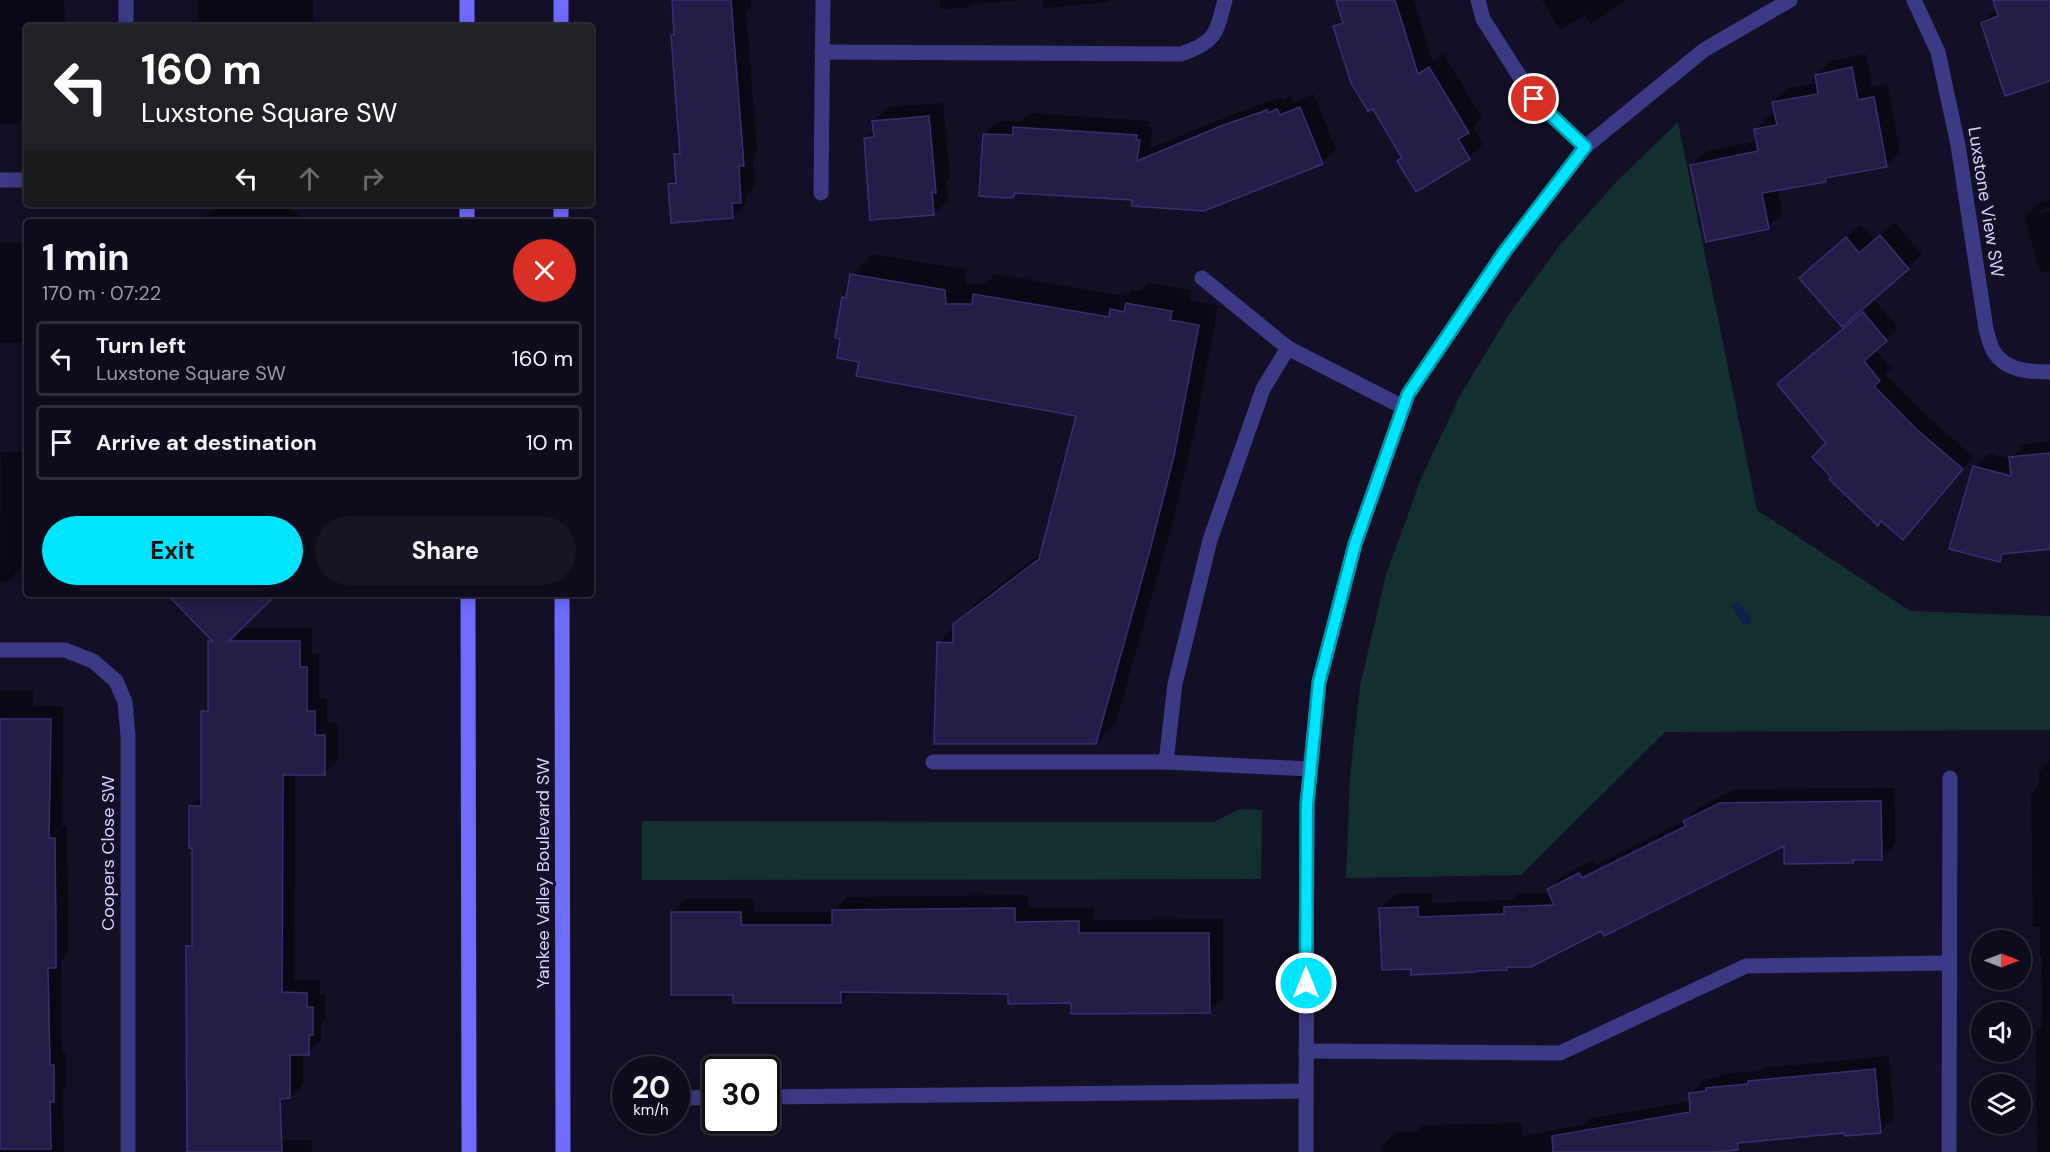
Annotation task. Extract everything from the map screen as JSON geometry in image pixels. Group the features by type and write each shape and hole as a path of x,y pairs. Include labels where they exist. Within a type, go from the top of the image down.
{"main road":[{"path":"467,0 467,24"},
{"path":"561,0 561,24"},
{"path":"468,597 469,1152"},
{"name":"Yankee Valley Boulevard SW","path":"562,597 563,1152"}],"street":[{"path":"126,0 126,24"},
{"path":"821,193 823,0"},
{"path":"822,52 1182,54 1204,46 1217,30 1225,0"},
{"path":"1478,0 1483,19 1534,99 1585,147"},
{"path":"1306,1152 1306,846 1310,769 1322,670 1355,544 1408,394 1505,251 1585,147 1704,50 1790,0"},
{"name":"Luxstone View SW","path":"1914,0 1938,52 1958,145 1986,329 1994,352 2007,364 2027,372 2050,372"},
{"path":"0,180 24,180"},
{"path":"1202,278 1288,348 1403,407"},
{"path":"1166,762 1175,684 1210,540 1263,389 1288,348"},
{"name":"Coopers Close SW","path":"0,650 65,650 93,661 116,681 125,702 128,736 128,1152"},
{"path":"933,762 1166,762 1310,769"},
{"path":"1949,1152 1950,778"},
{"path":"1306,1051 1560,1053 1746,966 1949,963"},
{"path":"780,1097 1306,1091"},
{"path":"690,1098 702,1098"}],"green space":[{"path":"1678,122 1757,510 1910,611 2050,616 2050,730 1665,732 1521,875 1346,878 1350,776 1360,686 1386,575 1422,476 1461,394 1510,313 1560,245 1617,181"},
{"path":"1240,809 1262,810 1261,879 642,880 642,821 1214,822"}],"building":[{"path":"672,0 731,0 744,166 739,166 741,203 732,203 733,218 671,223 668,184 676,183 674,154 680,154 671,35 674,35"},
{"path":"1336,0 1395,0 1418,74 1429,67 1469,133 1458,139 1470,159 1416,192 1397,161 1402,158 1373,109 1368,111 1351,83 1333,26 1343,23"},
{"path":"1993,0 2050,0 2050,81 2005,96 1981,23 1998,16"},
{"path":"1852,67 1858,100 1874,97 1887,167 1825,178 1826,182 1762,193 1769,229 1706,242 1690,165 1758,151 1754,129 1777,125 1772,102 1818,94 1815,75"},
{"path":"1300,107 1323,164 1204,211 1132,206 1132,200 1014,193 1014,197 1009,198 979,196 983,134 1013,135 1013,127 1137,135 1136,140 1140,140 1137,161 1221,126 1267,110 1268,113 1277,109 1280,115"},
{"path":"929,116 936,193 932,192 934,215 870,220 864,138 874,137 872,121"},
{"path":"1880,235 1909,269 1842,327 1799,278 1846,237 1859,253"},
{"path":"850,274 945,290 946,304 972,304 973,294 1109,317 1110,309 1124,312 1126,303 1172,311 1170,320 1199,325 1174,456 1096,744 934,744 937,642 953,643 953,624 1039,559 1076,416 856,376 859,362 837,358 840,339 835,338 842,297 846,298"},
{"path":"1863,312 1887,341 1864,361 1880,381 1874,386 1916,429 1963,469 1903,540 1881,521 1878,526 1829,479 1831,477 1812,457 1826,443 1777,384"},
{"path":"2050,453 2050,549 2002,554 2000,562 1949,549 1973,466 2011,476 2009,457"},
{"path":"170,597 274,597 229,641 300,641 300,667 307,667 307,711 315,711 315,735 325,735 325,775 283,775 282,992 307,993 307,1007 313,1007 313,1035 309,1035 309,1055 290,1055 290,1098 280,1099 282,1152 187,1152 186,946 192,946 192,848 189,848 189,806 201,806 201,711 208,711 208,641 212,641"},
{"path":"0,719 51,719 49,838 55,838 56,968 48,968 50,1065 54,1065 54,1102 50,1102 51,1149 0,1149"},
{"path":"1881,801 1882,860 1853,860 1853,863 1784,864 1784,846 1604,936 1601,931 1531,967 1411,975 1411,969 1382,970 1379,908 1418,907 1418,917 1504,914 1504,907 1554,905 1547,889 1579,873 1582,878 1686,826 1683,821 1720,803"},
{"path":"1015,908 1015,922 1079,921 1079,933 1209,933 1210,1013 1071,1014 1071,1003 1008,1004 1008,994 841,992 841,1003 733,1003 733,995 671,995 671,912 741,912 741,925 832,925 832,910"},
{"path":"1875,1069 1881,1133 1845,1136 1844,1133 1738,1143 1738,1150 1713,1152 1553,1152 1552,1136 1690,1112 1689,1093 1706,1091 1706,1088 1748,1084 1748,1081"}],"waterway":[{"path":"1737,607 1746,620"}],"route":[{"path":"1306,983 1307,804 1319,682 1355,544 1408,394 1505,251 1585,147 1534,99"}]}
